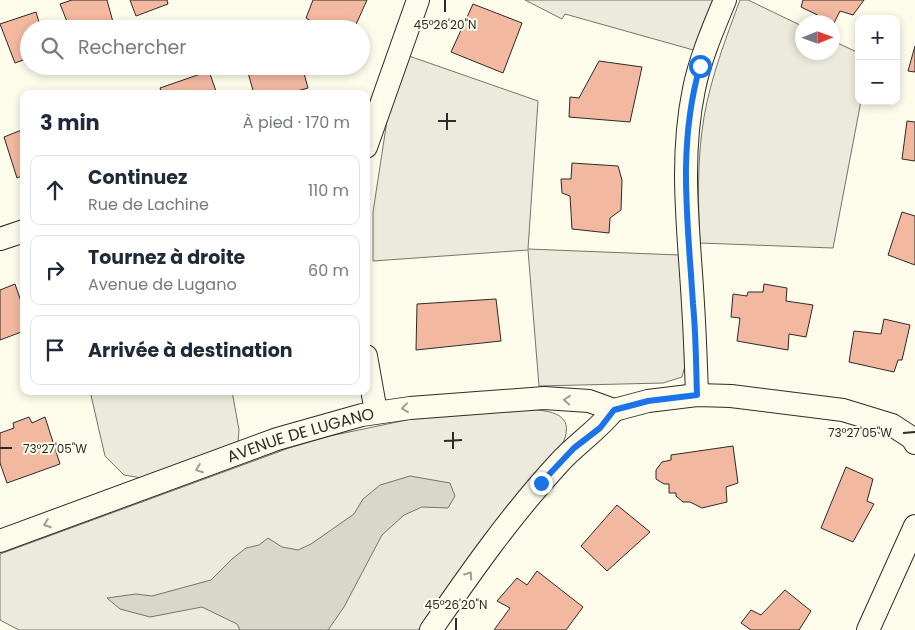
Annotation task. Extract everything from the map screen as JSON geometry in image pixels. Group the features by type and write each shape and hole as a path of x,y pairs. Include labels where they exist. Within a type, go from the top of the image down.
{"street":[{"path":"370,136 418,0"},
{"path":"697,395 694,306 685,204 687,139 694,89 708,41 725,0"},
{"path":"0,239 20,232"},
{"path":"370,378 376,412"},
{"path":"431,630 518,510 560,461 600,428 614,410 648,401 697,395 731,396 843,410 892,425 914,437"},
{"name":"AVENUE DE LUGANO","path":"0,541 278,439 376,412 450,404 544,398 589,401 614,410"},
{"path":"868,630 915,526"}],"shaded area":[{"path":"525,0 716,0 697,51 565,14 562,19"},
{"path":"740,0 748,0 795,23 795,60 840,60 840,44 855,51 855,105 860,105 833,248 700,243 700,148 707,102 724,43"},
{"path":"409,56 538,101 528,249 679,255 686,362 682,377 663,383 539,386 528,250 373,261 373,212 388,114"},
{"path":"91,395 233,395 239,430 238,443 142,478 124,475 105,456"},
{"path":"520,409 539,410 556,414 563,418 566,425 566,433 562,445 418,630 19,630 0,620 0,554 289,448 330,436 421,417"},
{"path":"410,476 450,483 455,496 448,508 422,507 404,515 382,535 344,607 328,630 240,630 237,624 202,607 150,617 120,609 107,598 136,594 152,596 211,580 246,548 259,545 268,538 282,547 298,550 311,544 354,514 363,499 380,485"}],"building":[{"path":"72,0 107,0 112,20 66,20 60,4"},
{"path":"130,0 167,0 168,4 136,16"},
{"path":"313,0 367,0 358,20 309,20 306,18"},
{"path":"803,0 864,0 853,15 840,11 838,15 818,15 801,7"},
{"path":"473,4 522,23 503,73 451,52"},
{"path":"36,12 38,20 20,20 20,61 15,63 0,24"},
{"path":"915,46 915,72 908,71"},
{"path":"599,61 642,67 630,122 569,117 570,97 579,98"},
{"path":"197,75 210,75 216,90 161,90 160,88"},
{"path":"249,75 304,75 308,88 301,90 253,90"},
{"path":"907,121 915,122 915,161 902,159"},
{"path":"20,131 20,177 17,178 4,137"},
{"path":"572,163 618,166 622,180 621,210 610,218 609,233 572,229 570,196 562,193 561,179 571,179"},
{"path":"902,212 915,216 915,265 888,255"},
{"path":"15,284 20,298 20,332 0,340 0,290"},
{"path":"764,284 787,288 786,301 813,305 806,337 789,334 788,350 737,341 740,318 731,317 733,294 747,296 748,292 763,292"},
{"path":"496,299 501,341 416,350 417,304"},
{"path":"884,319 910,325 902,360 898,360 894,372 849,362 854,331 881,334"},
{"path":"29,417 32,423 45,417 60,464 7,483 0,463 0,433 14,428 13,423"},
{"path":"733,446 738,483 726,487 727,502 702,508 690,502 683,502 676,496 676,493 669,493 669,484 664,484 656,479 656,470 662,462 671,460 671,455"},
{"path":"846,467 873,479 867,501 874,504 853,542 821,528"},
{"path":"617,505 650,532 607,571 581,546"},
{"path":"537,571 583,607 566,630 494,630 510,608 497,601 517,578 527,585"},
{"path":"785,590 811,611 799,630 751,630 741,623 751,610 761,615"}],"route":[{"path":"541,483 560,461 600,428 614,410 648,401 697,395 694,306 685,204 687,139 694,89 700,66"}]}
